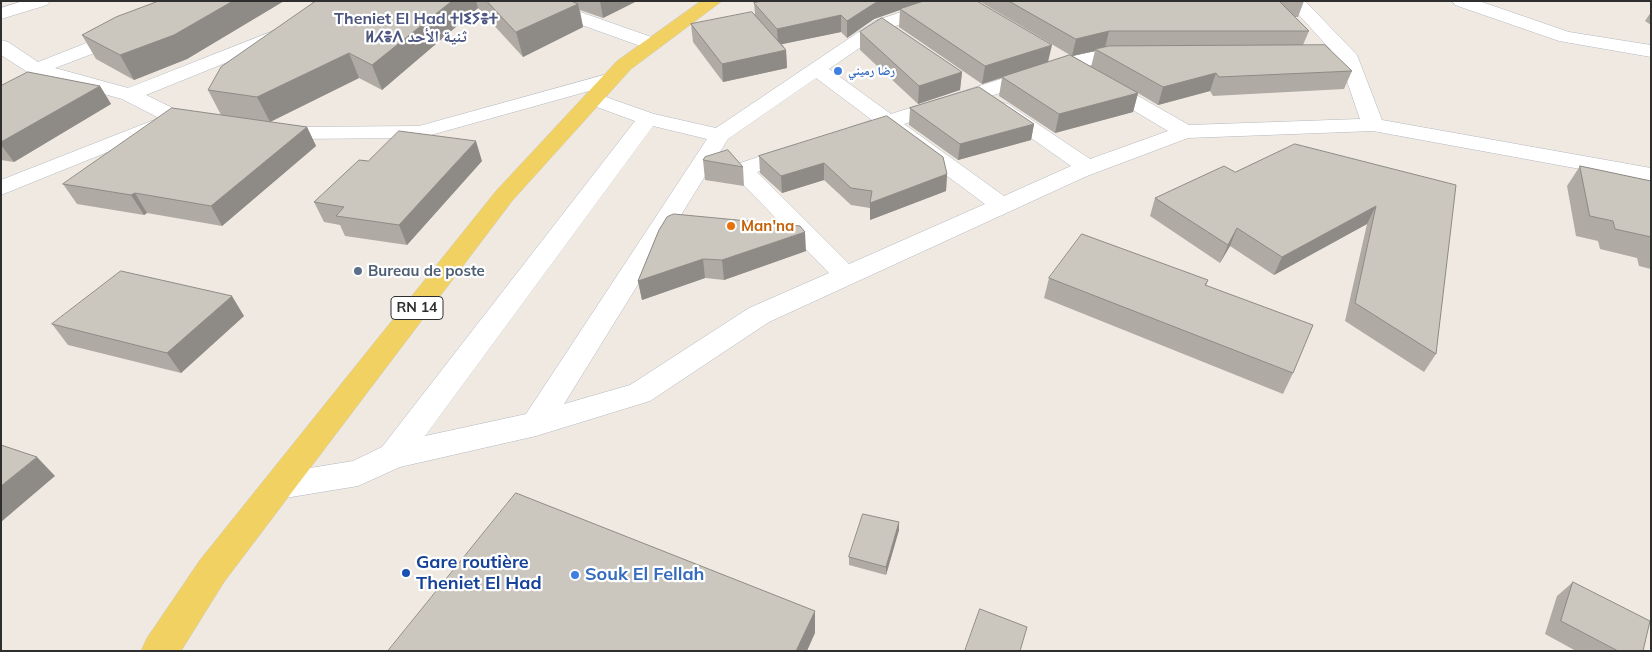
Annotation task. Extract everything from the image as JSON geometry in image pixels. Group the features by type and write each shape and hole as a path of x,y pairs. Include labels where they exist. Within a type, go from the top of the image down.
{"main road":[{"name":"RN 14","path":"160,651 212,571 504,196 624,65 713,1"}],"street":[{"path":"1,14 41,1"},
{"path":"532,1 653,44"},
{"path":"1295,1 1347,55 1373,125"},
{"path":"1461,1 1566,37 1651,50"},
{"path":"1510,1 1566,37"},
{"path":"536,424 720,135 816,69 890,31 961,3"},
{"path":"129,95 299,26"},
{"path":"36,69 138,30"},
{"path":"1,46 36,69 129,95 176,118 223,124"},
{"path":"1044,50 1185,132"},
{"path":"1280,56 1347,55"},
{"path":"842,137 888,123 971,87 1105,56 1154,56"},
{"path":"816,69 1002,206"},
{"path":"252,128 290,133 420,132 611,79"},
{"path":"971,87 1088,168"},
{"path":"594,99 648,119 720,135"},
{"path":"1,188 176,118"},
{"path":"393,456 648,119"},
{"path":"279,486 358,473 393,456 536,424 640,393 760,315 1088,168 1185,132 1373,125 1651,175"},
{"path":"815,146 742,170 846,276"}],"building":[{"path":"159,1 233,1 174,35 120,55 82,35 116,17"},
{"path":"316,1 452,1 372,65 349,53 257,97 208,90 221,67"},
{"path":"487,1 571,1 578,4 516,32"},
{"path":"763,1 880,1 847,21 841,15 777,29 754,3"},
{"path":"924,1 977,1 1052,45 985,66 900,9"},
{"path":"1009,1 1279,1 1309,31 1109,31 1076,39"},
{"path":"752,12 786,50 722,64 691,24"},
{"path":"882,18 962,72 919,86 860,32"},
{"path":"1325,45 1352,71 1219,77 1216,73 1163,87 1095,49 1109,46"},
{"path":"1070,55 1138,93 1059,114 1002,77"},
{"path":"28,72 100,86 1,142 1,86"},
{"path":"979,87 1034,124 960,144 910,108"},
{"path":"172,108 307,127 211,206 135,193 131,195 63,184"},
{"path":"887,116 943,157 947,174 870,203 872,191 851,188 824,163 781,176 759,156"},
{"path":"399,131 476,141 399,225 336,216 344,207 314,202 359,160 368,161"},
{"path":"1295,144 1456,185 1436,354 1355,303 1376,206 1282,257 1237,228 1228,245 1155,198 1224,166 1235,172"},
{"path":"728,150 743,167 703,160 705,157"},
{"path":"1580,166 1651,181 1651,237 1615,229 1613,221 1590,216"},
{"path":"674,214 800,226 805,232 722,260 703,259 638,281 659,230 667,217"},
{"path":"1082,234 1208,280 1205,285 1313,325 1293,373 1049,278"},
{"path":"121,271 232,296 167,353 52,324"},
{"path":"1,445 37,457 1,486"},
{"name":"Souk El Fellah","path":"516,493 815,611 796,651 388,651"},
{"path":"863,514 899,522 886,567 849,557"},
{"path":"1573,582 1650,621 1643,651 1618,651 1561,621"},
{"path":"980,609 1027,627 1020,651 965,651"}],"place":[{"name":"رضا رميني","path":"838,71"},
{"name":"Man'na","path":"731,226"},
{"name":"Bureau de poste","path":"358,271"},
{"name":"Gare routière Theniet El Had","path":"406,573"},
{"name":"Souk El Fellah","path":"575,575"}],"district":[{"name":"Theniet El Had ⵜⵏⵉⵢⴻⵜ ⵍⵃⴻⴷ ثنية الأحد","path":"416,28"}]}
